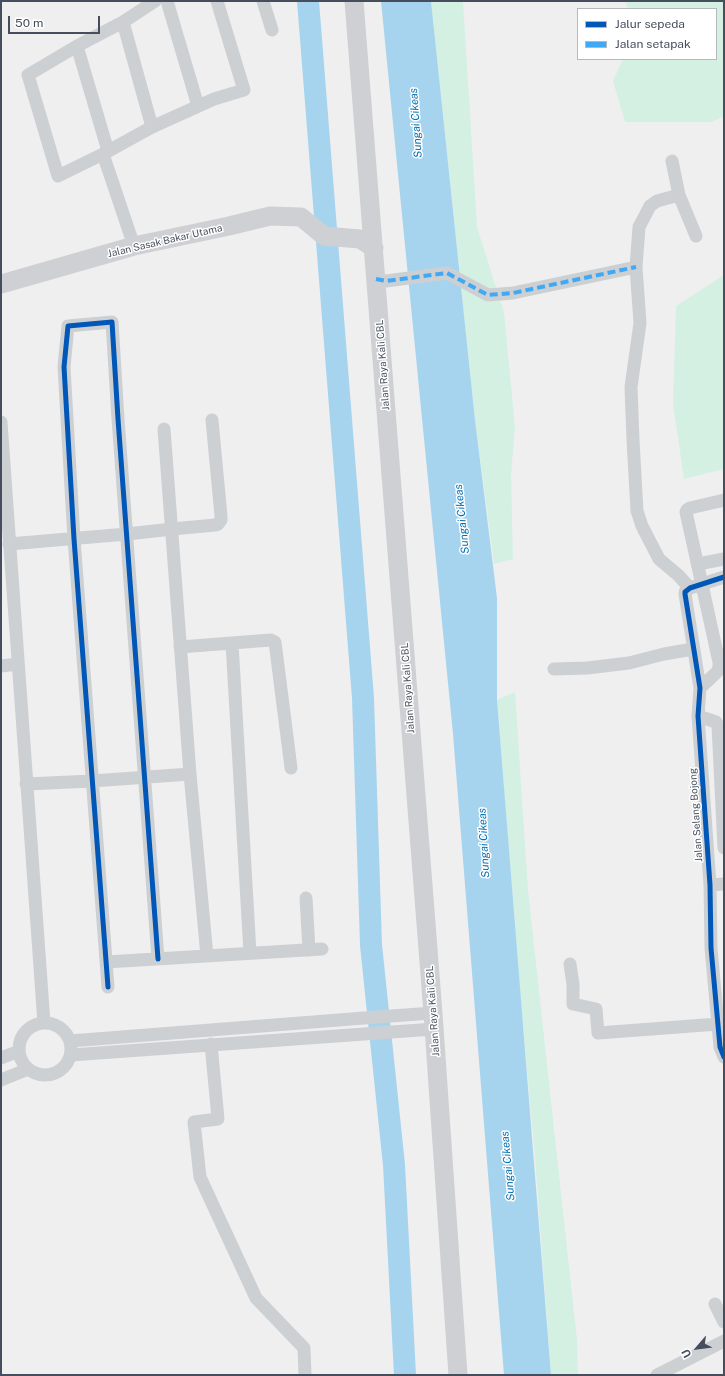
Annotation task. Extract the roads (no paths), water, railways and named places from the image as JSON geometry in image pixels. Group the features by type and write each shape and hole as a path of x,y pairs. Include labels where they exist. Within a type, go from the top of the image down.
{"main road":[{"name":"Jalan Raya Kali CBL","path":"354,1 374,248 381,280 458,1375"},
{"name":"Jalan Sasak Bakar Utama","path":"1,284 134,246 270,216 301,217 324,236 360,239 374,248"}],"street":[{"path":"155,1 122,22 28,75 58,176 152,127 214,99 244,90 217,1"},
{"path":"167,1 198,106"},
{"path":"263,1 272,30"},
{"path":"122,22 152,127"},
{"path":"77,46 105,152 134,246"},
{"path":"672,160 679,195 696,236"},
{"path":"679,195 657,201 650,206 639,227 636,267 640,324 630,387 637,511 642,526 659,559 678,574 698,577 724,577"},
{"path":"381,280 447,274 488,295 513,293 636,267"},
{"path":"108,987 74,539 64,361 68,326 112,322 158,959"},
{"path":"9,544 215,525 221,520 212,420"},
{"path":"1,422 44,1023"},
{"path":"164,429 190,774 207,956"},
{"path":"700,688 717,672 719,662 698,577 687,510 724,500"},
{"path":"698,577 724,559"},
{"name":"Jalan Selang Bojong","path":"698,577 685,592 685,594 700,688 698,716 710,886 711,948 720,1047 724,1057"},
{"path":"180,647 272,640 276,644 291,768"},
{"path":"232,643 250,953"},
{"path":"554,669 587,668 629,663 664,654 693,649"},
{"path":"1,666 18,664"},
{"path":"698,716 716,722 718,726 724,848"},
{"path":"26,784 190,774"},
{"path":"710,886 724,884"},
{"path":"106,962 316,949 306,898"},
{"path":"570,964 573,984 573,1004 596,1009 598,1033 718,1024"},
{"path":"70,1041 388,1016 434,1021"},
{"path":"325,1021 326,1036"},
{"path":"71,1055 389,1031 434,1021"},
{"path":"44,1023 57,1026 63,1030 70,1041 71,1055 65,1067 54,1074 40,1075 28,1069 20,1058 19,1051 20,1044 26,1032 37,1024 44,1023"},
{"path":"211,1044 218,1119 194,1122 200,1177 256,1298 304,1348 305,1375"},
{"path":"1,1058 19,1051"},
{"path":"1,1080 28,1069"},
{"path":"715,1304 724,1322"},
{"path":"657,1375 724,1341"}],"water":[{"name":"Sungai Cikeas","path":"381,1 431,1 475,420 497,598 497,700 551,1375 504,1375 453,734"}],"waterway":[{"path":"308,1 363,698 371,945 394,1165 405,1375"}]}
